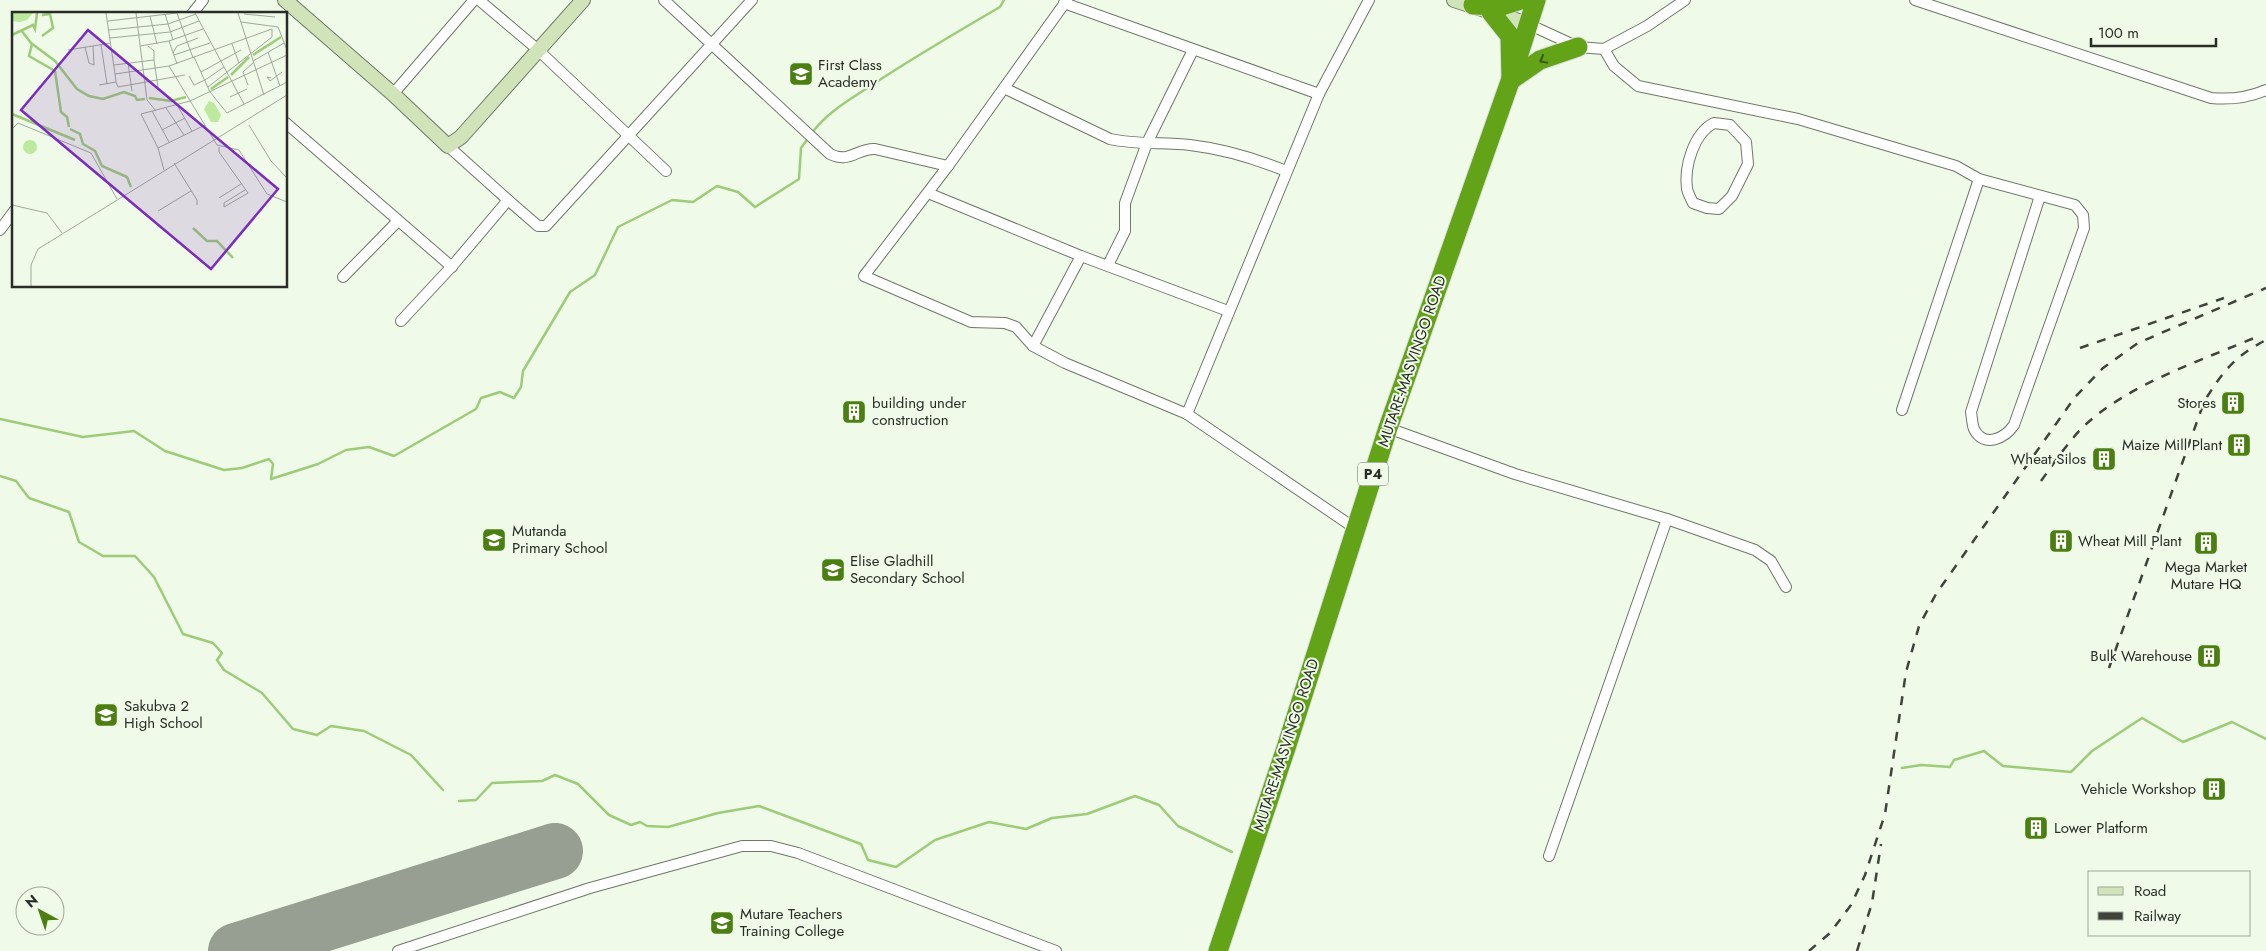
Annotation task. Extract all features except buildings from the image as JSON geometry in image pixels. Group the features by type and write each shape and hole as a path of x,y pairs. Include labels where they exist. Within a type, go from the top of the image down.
{"highway":[{"path":"1473,5 1502,6 1521,0"},
{"name":"MUTARE-MASVINGO ROAD","path":"1218,951 1388,428 1511,80 1536,0"},
{"path":"1491,12 1510,36 1511,80"},
{"path":"1511,80 1540,60 1578,47"}],"street":[{"path":"194,12 204,0"},
{"path":"285,0 393,94 538,226 546,226 752,0"},
{"path":"393,94 474,0"},
{"path":"479,0 537,49 666,171"},
{"path":"448,146 468,130 537,49 583,0"},
{"path":"664,0 825,150 835,156 851,157 869,148 875,148 948,166"},
{"path":"1187,414 1228,311 1255,254 1286,171 1319,94 1369,0"},
{"path":"1454,0 1528,24 1578,47 1604,49 1648,26 1685,0"},
{"path":"1915,0 2211,98 2235,99 2250,97 2266,90"},
{"path":"1319,94 1193,50 1065,2 948,166 864,276 971,322 1005,324 1016,327 1033,346 1065,363 1187,414 1356,529"},
{"path":"1604,49 1614,66 1638,86 1798,120 1956,166 1979,178 2075,206 2083,215 2084,228 2014,425 2001,438 1991,440 1980,436 1974,428 1971,412 2040,196"},
{"path":"1108,265 1125,231 1125,203 1147,143 1193,50"},
{"path":"1004,88 1110,140 1126,143 1189,144 1220,149 1251,156 1286,171"},
{"path":"1714,122 1730,125 1746,142 1748,164 1726,204 1718,209 1707,208 1693,203 1687,190 1687,174 1698,136 1705,127 1714,122"},
{"path":"288,125 452,267"},
{"path":"1902,410 1979,178"},
{"path":"928,193 1081,256 1228,311"},
{"path":"401,321 452,267 508,200"},
{"path":"0,230 12,214"},
{"path":"344,277 396,223 396,219"},
{"path":"1033,346 1081,256"},
{"path":"1388,428 1515,474 1667,519 1755,550 1771,560 1786,587"},
{"path":"1549,856 1667,519"},
{"path":"398,951 590,888 742,846 771,846 798,853 1056,951"}],"waterway":[{"path":"812,133 832,112 920,55 1000,7 1004,0"},
{"path":"0,419 83,437 134,431 165,451 224,470 242,468 269,459 273,464 271,479 318,464 346,450 369,447 394,456 476,409 481,398 500,392 514,398 521,387 523,371 570,292 595,275 618,227 672,200 693,202 717,186 738,192 755,207 799,179 801,148 809,137"},
{"path":"0,476 16,481 29,498 69,512 79,542 103,556 135,556 154,577 183,634 213,643 222,653 217,660 224,670 262,693 293,729 317,735 331,726 364,731 411,755 443,790"},
{"path":"1902,768 1921,765 1950,767 1954,760 1984,751 2003,766 2071,772 2092,751 2142,718 2183,742 2232,722 2266,739"},
{"path":"459,801 476,800 492,783 542,781 555,775 578,784 609,815 631,825 640,822 647,826 668,827 718,813 759,806 861,844 868,860 896,867 935,840 989,822 1026,829 1052,818 1087,814 1135,796 1159,805 1178,826 1232,852"}],"runway":[{"path":"236,951 555,851"}],"railway":[{"path":"1809,951 1830,933 1851,905 1865,875 1885,814 1906,672 1919,626 1936,594 2075,397 2103,368 2138,343 2266,288"},
{"path":"2080,348 2224,298"},
{"path":"2041,481 2081,429 2099,413 2120,399 2166,374 2261,335"},
{"path":"2109,668 2204,402 2223,373 2246,352 2266,340"},
{"path":"1857,951 1872,903 1881,844"}],"place":[{"name":"First Class Academy","path":"801,74"},
{"name":"Stores","path":"2233,403"},
{"name":"building under construction","path":"854,412"},
{"name":"Maize Mill Plant","path":"2239,445"},
{"name":"Wheat Silos","path":"2104,459"},
{"name":"Mutanda Primary School","path":"494,540"},
{"name":"Wheat Mill Plant","path":"2061,541"},
{"name":"Mega Market Mutare HQ","path":"2206,543"},
{"name":"Elise Gladhill Secondary School","path":"833,570"},
{"name":"Bulk Warehouse","path":"2209,656"},
{"name":"Sakubva 2 High School","path":"106,715"},
{"name":"Vehicle Workshop","path":"2214,789"},
{"name":"Lower Platform","path":"2036,828"},
{"name":"Mutare Teachers Training College","path":"722,923"}]}
